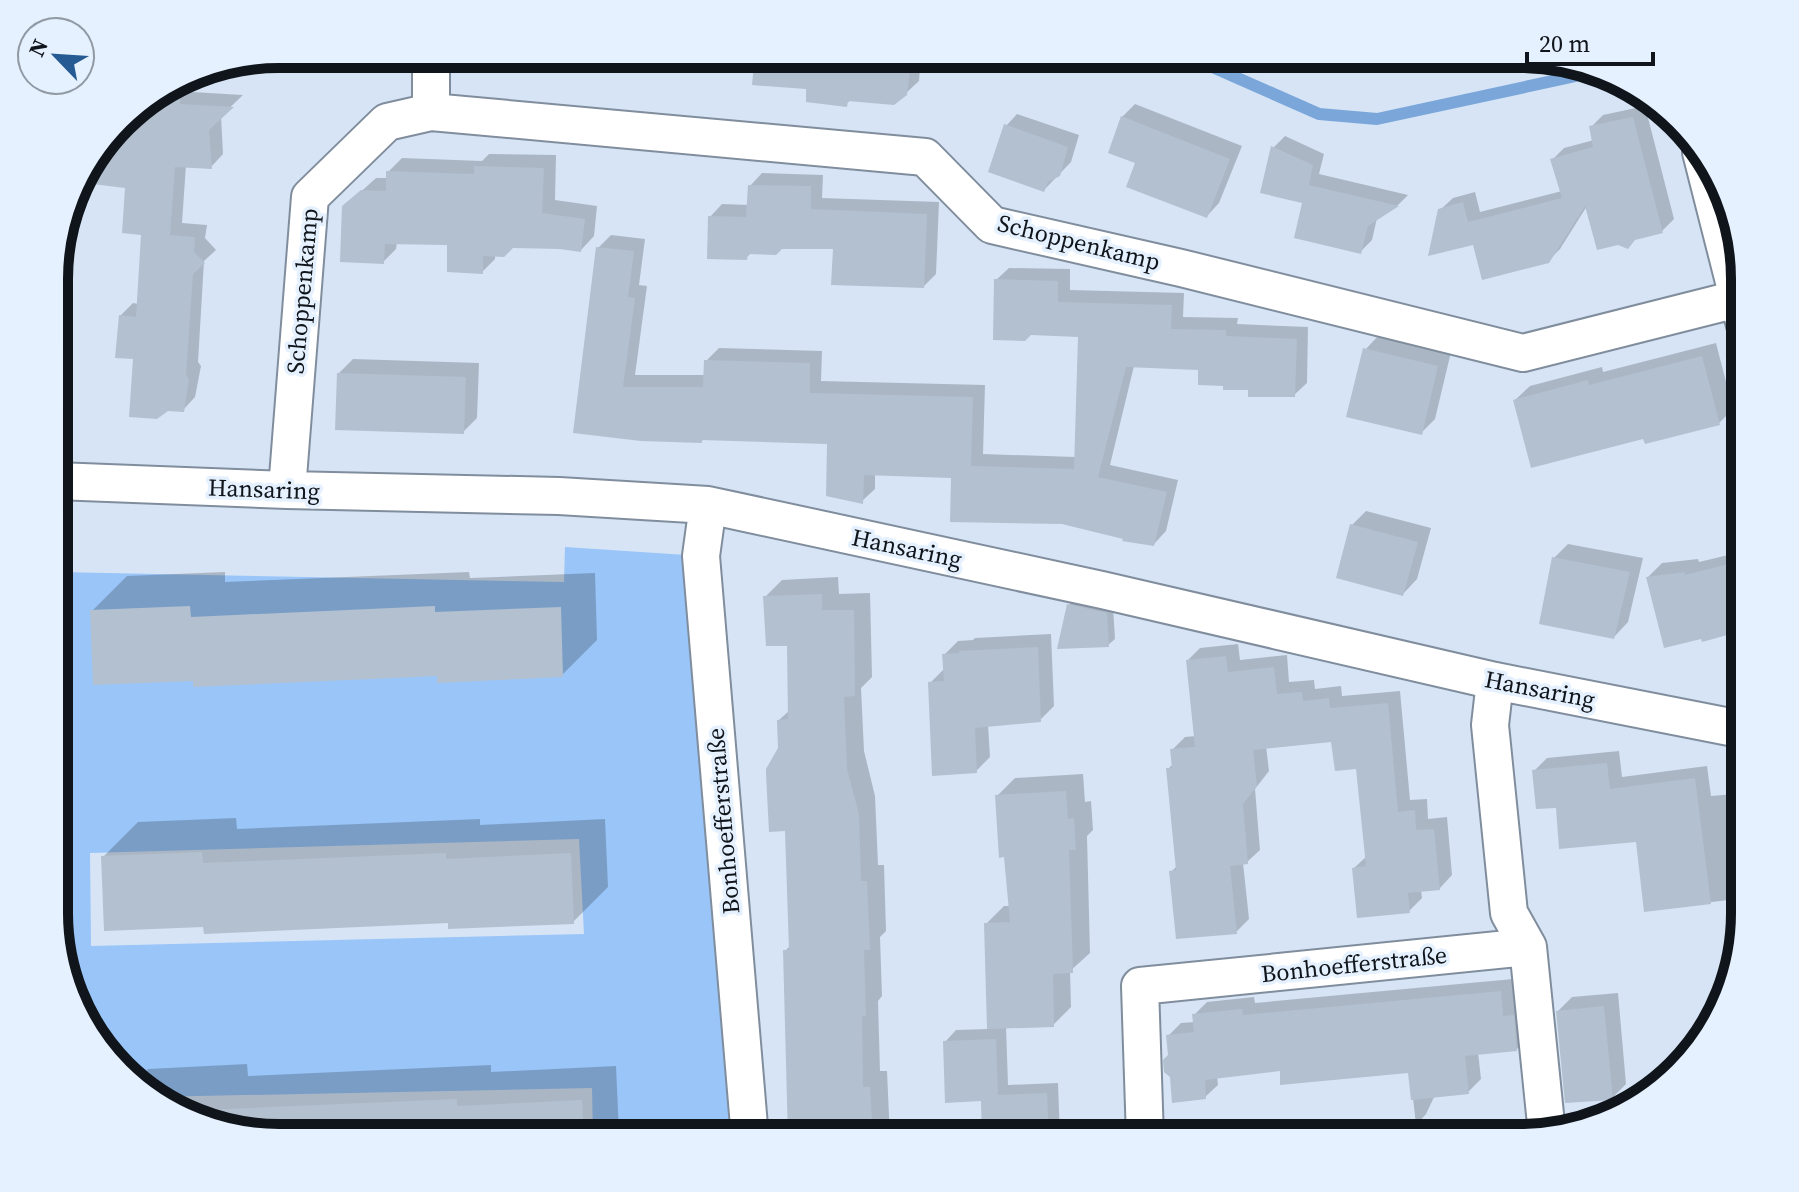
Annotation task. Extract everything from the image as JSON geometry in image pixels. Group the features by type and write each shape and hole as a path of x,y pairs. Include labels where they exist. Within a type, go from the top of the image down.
{"street":[{"path":"431,68 431,112"},
{"name":"Schoppenkamp","path":"287,490 310,197 387,122 431,112 925,157 992,225 1181,268 1523,353 1731,309"},
{"path":"1711,190 1731,265"},
{"name":"Hansaring","path":"68,481 559,496 708,505 1087,587 1495,681 1731,727"},
{"name":"Bonhoefferstraße","path":"708,505 701,556 749,1124"},
{"path":"1495,681 1490,725 1509,913 1528,947 1546,1122"},
{"name":"Bonhoefferstraße","path":"1145,1124 1140,986 1528,947"}],"shaded area":[{"path":"565,547 701,556 749,1124 593,1124 592,1088 177,1096 140,1072 112,1041 90,1006 75,967 70,940 68,572 564,582","holes":["579,839 584,934 91,946 90,853"]}],"building":[{"path":"754,68 910,68 907,95 894,105 848,101 847,107 806,102 806,89 752,85"},
{"path":"175,96 181,96 180,104 234,107 209,130 212,169 175,167 170,235 195,237 194,252 205,263 193,274 186,375 189,379 184,412 168,411 157,419 129,417 133,359 115,358 119,315 136,317 141,235 122,233 125,188 91,184 112,151 140,120"},
{"path":"1121,116 1230,159 1207,218 1126,187 1135,163 1108,153"},
{"path":"1633,117 1663,233 1635,240 1628,249 1618,245 1597,250 1585,206 1549,263 1482,280 1473,245 1428,256 1438,209 1463,202 1468,222 1562,198 1550,159 1593,147 1589,126"},
{"path":"1004,124 1068,147 1060,176 1048,182 1044,192 988,172"},
{"path":"1271,146 1313,165 1309,185 1399,206 1368,226 1361,254 1294,238 1302,203 1260,193"},
{"path":"474,166 544,168 542,213 585,219 581,252 513,248 504,257 483,256 483,274 447,272 447,245 385,244 384,264 340,262 342,206 361,190 386,191 386,171 474,174"},
{"path":"748,185 811,186 811,209 927,214 924,288 831,285 833,249 782,249 776,255 748,254 747,260 707,259 708,216 746,217"},
{"path":"596,247 634,251 628,297 635,298 623,387 703,387 704,360 810,363 810,393 973,397 971,466 1074,469 1078,337 1031,335 1025,341 993,340 994,279 1058,281 1058,302 1172,305 1171,329 1226,330 1226,336 1297,339 1295,397 1248,397 1248,390 1223,390 1223,386 1198,385 1198,370 1126,367 1098,477 1167,492 1154,546 1122,541 1062,524 950,522 951,478 864,475 863,504 826,496 827,444 641,441 573,433"},
{"path":"1363,348 1438,366 1422,435 1346,417"},
{"path":"1702,356 1720,425 1645,444 1643,439 1531,468 1513,400 1588,380 1589,385"},
{"path":"337,373 466,377 464,434 335,430"},
{"path":"1350,524 1418,542 1403,596 1336,578"},
{"path":"1552,557 1630,572 1614,639 1539,624"},
{"path":"1731,564 1731,634 1664,648 1646,577 1685,572 1685,575"},
{"path":"822,594 822,610 854,610 855,696 844,697 847,769 859,814 861,881 867,881 870,950 864,950 866,1016 862,1016 863,1087 870,1087 872,1124 788,1124 783,950 789,950 785,831 769,832 766,774 778,748 777,720 788,719 787,646 766,646 763,596"},
{"path":"1067,604 1107,613 1109,647 1057,649"},
{"path":"190,606 191,617 435,606 435,612 561,607 563,677 437,683 437,676 193,687 193,681 93,685 90,610"},
{"path":"1038,647 1041,722 975,728 977,773 932,776 928,682 944,681 942,654"},
{"path":"1226,656 1228,672 1274,667 1277,694 1302,692 1303,701 1329,698 1330,708 1388,703 1398,812 1415,810 1416,830 1434,829 1440,890 1408,893 1410,913 1357,918 1352,868 1366,866 1356,769 1335,771 1331,742 1253,750 1257,786 1243,804 1248,864 1230,866 1237,934 1176,939 1169,871 1176,870 1166,768 1172,768 1170,749 1195,747 1186,660"},
{"path":"1607,763 1610,789 1695,778 1711,904 1644,912 1636,842 1559,849 1556,808 1536,809 1532,770"},
{"path":"1066,791 1068,819 1074,818 1076,850 1069,850 1073,973 1053,974 1054,1027 987,1029 984,923 1010,922 1004,857 999,858 995,795"},
{"path":"202,852 203,863 446,853 446,859 571,853 574,924 448,929 448,923 204,934 203,927 104,931 101,856"},
{"path":"1501,991 1503,1016 1514,1015 1517,1051 1465,1056 1469,1094 1411,1100 1408,1073 1280,1085 1280,1071 1205,1080 1206,1099 1172,1103 1170,1077 1164,1072 1163,1060 1168,1055 1166,1035 1194,1032 1192,1014 1242,1009 1243,1015"},
{"path":"1604,1006 1613,1100 1565,1103 1556,1011"},
{"path":"996,1039 998,1095 1047,1093 1048,1124 982,1124 981,1101 945,1103 943,1041"},
{"path":"457,1099 457,1106 582,1100 583,1124 279,1124 225,1117 205,1110"}],"waterway":[{"path":"1215,68 1319,114 1377,119 1577,76"}]}
